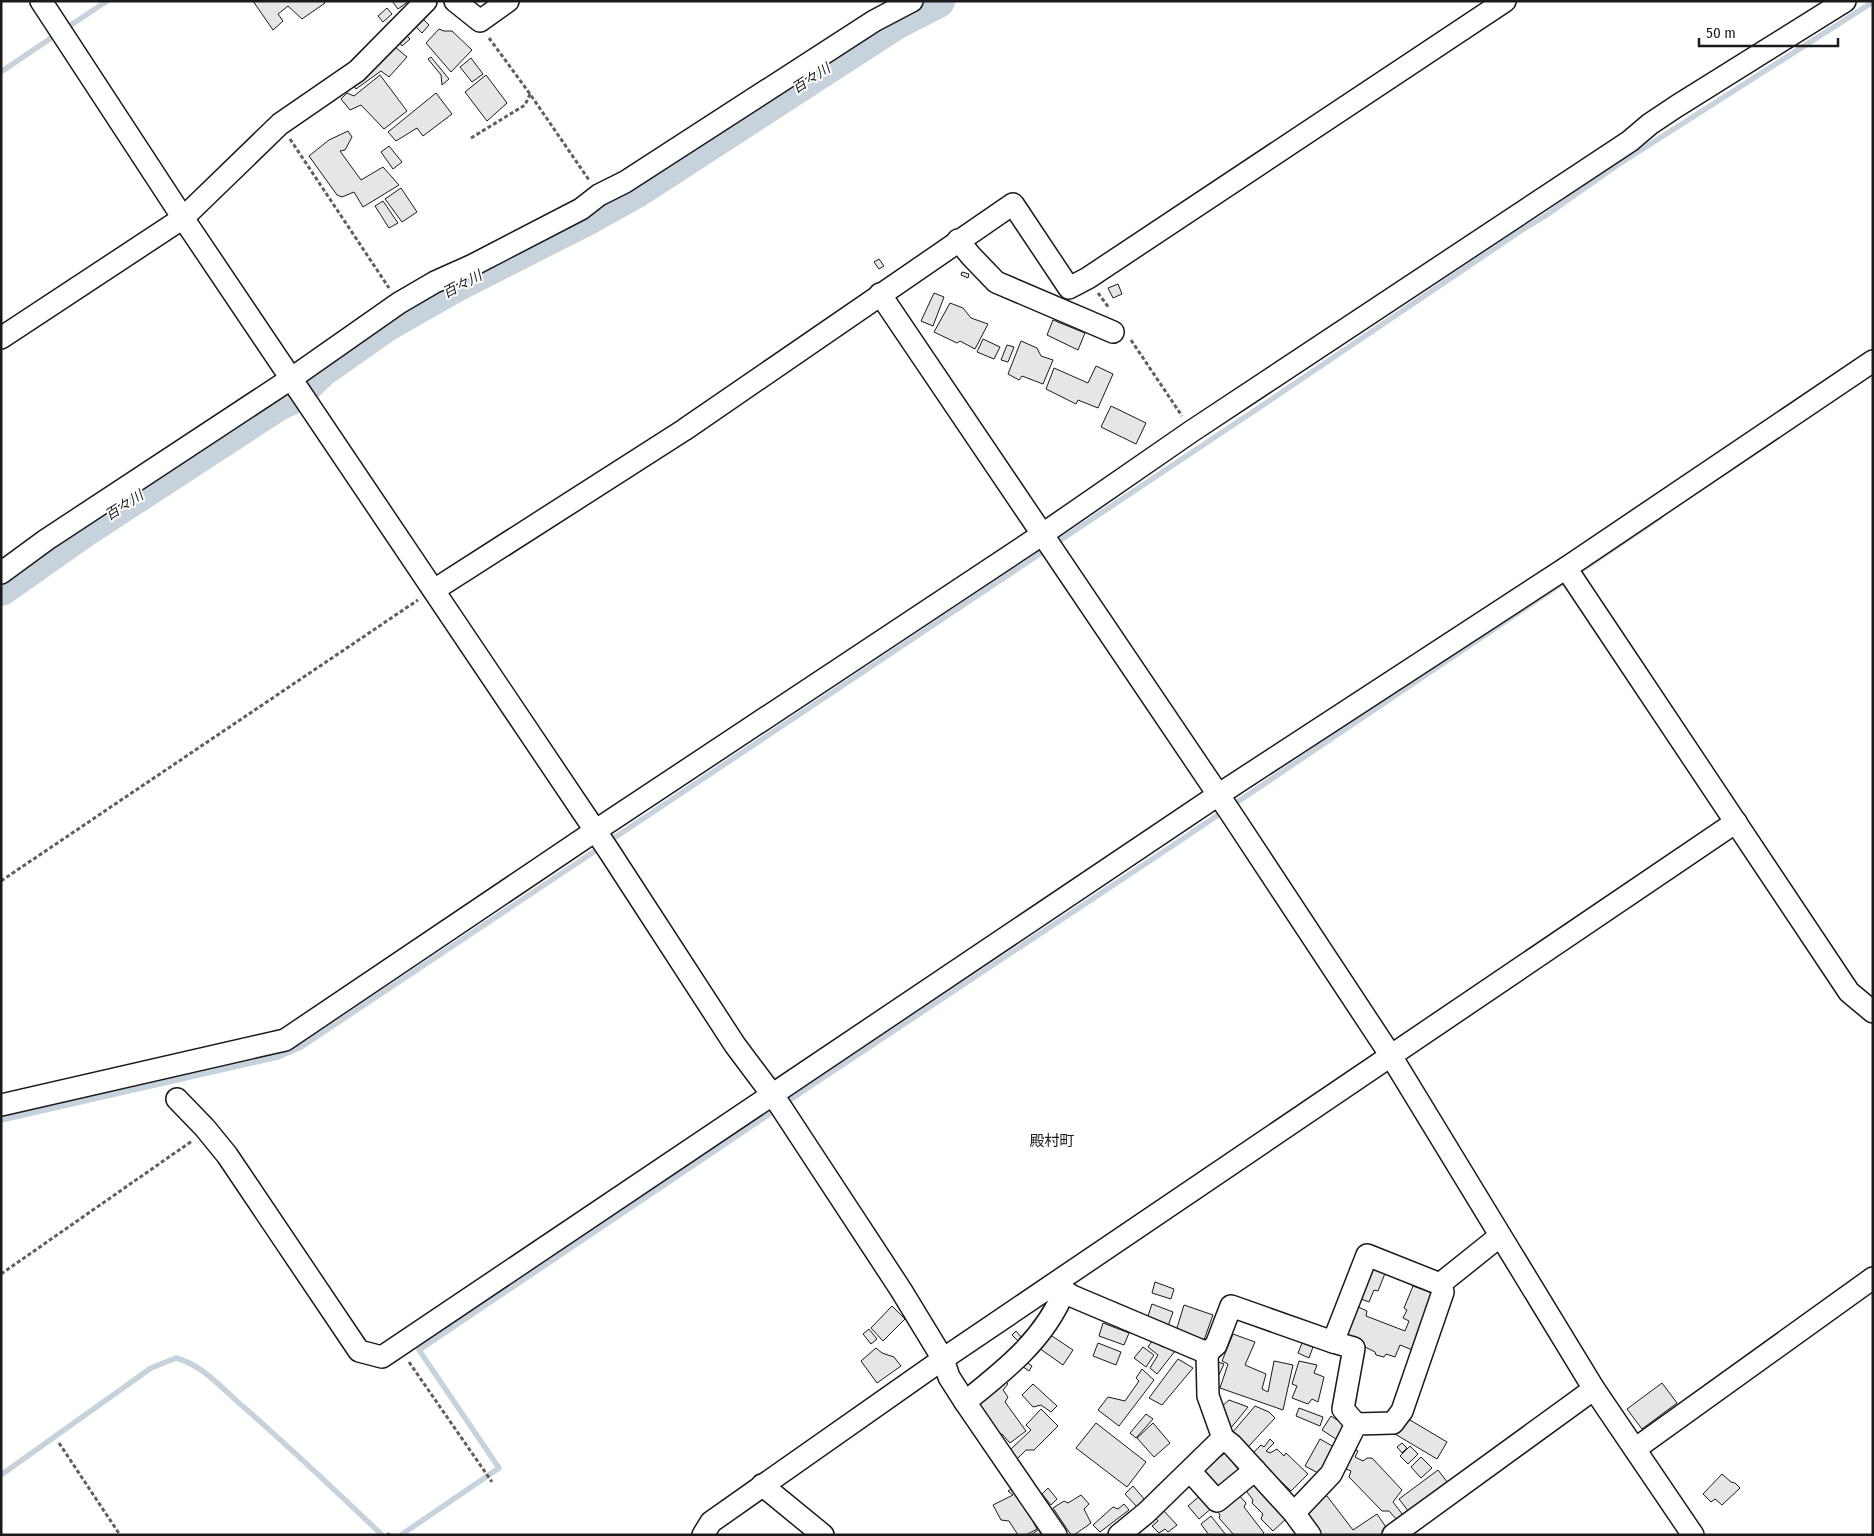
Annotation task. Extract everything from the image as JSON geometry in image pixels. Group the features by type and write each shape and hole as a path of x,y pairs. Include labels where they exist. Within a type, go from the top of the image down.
{"street":[{"path":"42,1 183,218 306,398 601,840 735,1045 778,1103 896,1282 944,1359 949,1377 965,1402 1056,1535"},
{"path":"1,338 183,218 280,124 357,71 426,1"},
{"path":"455,1 480,21 508,1"},
{"path":"1,573 46,540 293,379 399,303 435,282 473,265 581,209 600,195 642,171 874,21 912,1"},
{"path":"1054,307 1069,288 1088,278 1505,1"},
{"path":"1,1105 285,1040 601,840 1048,542 1192,431 1614,152 1677,106 1845,1"},
{"path":"434,590 684,430 1012,204 1069,288"},
{"path":"958,240 970,256 996,282 1120,333"},
{"path":"880,294 1224,804 1391,1056 1594,1389 1692,1535"},
{"path":"178,1099 228,1155 359,1351 382,1357 778,1103 1570,574 1873,362"},
{"path":"1570,574 1849,992 1873,1012"},
{"path":"703,1535 711,1522 944,1359 1061,1286 1391,1056 1736,822"},
{"path":"1440,1284 1500,1236"},
{"path":"1333,1342 1366,1255 1440,1284 1443,1292 1402,1411 1393,1423 1356,1424"},
{"path":"1635,1449 1873,1278"},
{"path":"1061,1286 1072,1296 1207,1353"},
{"path":"965,1402 1028,1348 1059,1303 1061,1286"},
{"path":"1310,1535 1294,1513 1232,1445 1223,1438 1208,1396 1207,1353 1216,1345 1230,1306 1354,1348 1343,1409 1356,1424"},
{"path":"1393,1535 1594,1389"},
{"path":"1294,1513 1331,1474 1356,1424"},
{"path":"1119,1535 1146,1513 1223,1438"},
{"path":"1190,1471 1217,1501 1255,1470"},
{"path":"762,1485 823,1535"}],"path":[{"path":"480,21 491,42 530,94 600,195"},
{"path":"471,138 525,105 530,94"},
{"path":"280,124 399,303"},
{"path":"1088,278 1110,310"},
{"path":"1120,333 1192,431"},
{"path":"1,881 434,590"},
{"path":"1,1274 197,1138"},
{"path":"399,1347 492,1482"},
{"path":"59,1443 120,1535"}],"building":[{"path":"253,1 324,1 325,3 302,19 288,6 278,14 283,21 273,30"},
{"path":"392,1 409,1 398,9"},
{"path":"387,8 392,14 383,22 378,16"},
{"path":"422,18 429,25 422,33 415,26"},
{"path":"439,29 452,31 472,50 451,72 426,43"},
{"path":"407,36 410,39 402,46 399,42"},
{"path":"394,46 407,57 389,77 381,71 356,89 353,84"},
{"path":"431,57 449,79 442,85 441,75 428,59"},
{"path":"471,58 483,74 472,82 460,67"},
{"path":"380,75 407,111 384,129 361,105 350,110 341,99 347,93 354,96"},
{"path":"486,75 507,103 487,121 465,92"},
{"path":"436,93 452,114 423,136 417,128 396,141 388,132"},
{"path":"348,131 352,137 345,150 340,151 361,180 383,167 399,185 363,207 354,192 342,197 337,195 309,156 329,140"},
{"path":"389,146 402,162 393,169 381,152"},
{"path":"401,188 417,212 402,222 385,199"},
{"path":"383,201 398,223 389,228 375,206"},
{"path":"879,259 884,266 879,269 874,262"},
{"path":"962,272 969,274 968,278 961,275"},
{"path":"1118,284 1122,294 1113,298 1108,288"},
{"path":"934,293 944,297 933,326 921,321"},
{"path":"950,303 963,308 971,318 988,324 975,349 960,341 957,343 934,332"},
{"path":"1053,320 1085,333 1078,350 1047,335"},
{"path":"983,339 1000,347 994,359 977,352"},
{"path":"1021,341 1037,348 1041,356 1053,360 1043,384 1022,376 1019,380 1008,374"},
{"path":"1007,345 1014,347 1008,362 1001,360"},
{"path":"1096,366 1113,374 1098,408 1078,400 1076,404 1046,389 1054,368 1088,383"},
{"path":"1111,406 1146,423 1136,444 1101,427"},
{"path":"1369,1264 1386,1271 1378,1291 1374,1290 1369,1302 1356,1297"},
{"path":"1155,1282 1174,1289 1171,1299 1152,1293"},
{"path":"1413,1286 1435,1294 1415,1351 1400,1345 1395,1357 1386,1354 1384,1357 1376,1355 1375,1352 1345,1337 1356,1306 1367,1311 1366,1316 1405,1331 1409,1321 1403,1318 1407,1310 1404,1308"},
{"path":"1152,1304 1173,1312 1168,1326 1147,1319"},
{"path":"1184,1305 1213,1315 1204,1340 1176,1331"},
{"path":"892,1306 905,1319 883,1341 871,1328"},
{"path":"1103,1323 1129,1333 1124,1345 1099,1336"},
{"path":"869,1329 877,1339 871,1344 863,1334"},
{"path":"1016,1331 1022,1338 1018,1341 1012,1335"},
{"path":"1046,1332 1073,1350 1063,1365 1036,1346"},
{"path":"1233,1334 1255,1342 1245,1365 1266,1374 1262,1389 1268,1392 1274,1361 1293,1365 1283,1410 1220,1388 1228,1364 1222,1361"},
{"path":"1152,1341 1163,1347 1168,1345 1175,1351 1157,1374 1150,1368 1158,1355 1148,1347"},
{"path":"1098,1343 1121,1352 1116,1365 1093,1356"},
{"path":"1302,1343 1313,1347 1309,1358 1298,1353"},
{"path":"1143,1347 1154,1355 1146,1367 1134,1358"},
{"path":"876,1348 882,1353 894,1357 901,1366 877,1383 861,1361"},
{"path":"1178,1359 1193,1368 1162,1405 1149,1398"},
{"path":"1025,1361 1032,1366 1029,1371 1022,1366"},
{"path":"1299,1361 1317,1365 1314,1373 1324,1377 1318,1402 1312,1399 1308,1404 1292,1398 1297,1386 1292,1384"},
{"path":"1218,1362 1224,1364 1219,1375 1214,1373"},
{"path":"1142,1369 1154,1380 1119,1426 1098,1410 1108,1397 1125,1401 1139,1381 1136,1378"},
{"path":"1004,1380 1008,1384 1003,1390 1008,1397 1005,1402 1026,1431 1010,1443 1002,1434 998,1435 975,1402"},
{"path":"1662,1383 1677,1403 1642,1429 1627,1409"},
{"path":"1033,1384 1057,1406 1051,1412 1041,1405 1033,1407 1022,1395"},
{"path":"1229,1400 1248,1407 1230,1429 1220,1408"},
{"path":"1255,1406 1269,1412 1275,1418 1248,1447 1232,1433"},
{"path":"1299,1408 1323,1417 1320,1426 1296,1416"},
{"path":"1041,1409 1058,1426 1034,1450 1026,1450 1017,1459 1010,1450 1031,1430 1026,1425"},
{"path":"1146,1414 1153,1419 1136,1438 1130,1433"},
{"path":"1331,1416 1345,1425 1336,1439 1322,1430"},
{"path":"1405,1417 1447,1442 1437,1459 1395,1434"},
{"path":"1096,1423 1146,1462 1127,1487 1076,1448"},
{"path":"1153,1423 1170,1443 1154,1457 1137,1438"},
{"path":"1270,1439 1274,1443 1266,1451 1270,1453 1277,1449 1284,1456 1286,1453 1308,1474 1291,1491 1252,1454 1261,1445 1264,1447"},
{"path":"1320,1439 1334,1447 1320,1474 1305,1466"},
{"path":"1402,1443 1407,1448 1402,1453 1397,1447"},
{"path":"1410,1446 1418,1454 1408,1464 1400,1456"},
{"path":"1348,1447 1358,1451 1355,1457 1363,1461 1367,1458 1372,1458 1402,1490 1393,1502 1403,1515 1398,1521 1389,1511 1382,1511 1349,1477 1351,1471 1338,1466"},
{"path":"1225,1453 1241,1473 1219,1492 1202,1471"},
{"path":"1421,1457 1432,1468 1421,1478 1411,1467"},
{"path":"1438,1470 1448,1483 1409,1512 1399,1499"},
{"path":"1722,1474 1740,1488 1722,1505 1715,1499 1711,1502 1703,1494"},
{"path":"1255,1479 1287,1518 1273,1531 1261,1519 1263,1514 1252,1503 1253,1500 1244,1488"},
{"path":"1133,1486 1145,1500 1137,1507 1125,1494"},
{"path":"1015,1487 1037,1529 1026,1535 1018,1535 1009,1521 1001,1520 993,1505 1013,1495 1008,1491"},
{"path":"1048,1488 1057,1499 1051,1505 1042,1494"},
{"path":"1236,1492 1246,1503 1244,1507 1264,1533 1262,1535 1234,1535 1219,1518 1220,1515 1216,1509"},
{"path":"1202,1494 1213,1507 1199,1519 1188,1506"},
{"path":"1320,1494 1327,1496 1353,1530 1377,1514 1388,1530 1382,1535 1318,1535 1302,1514"},
{"path":"1081,1495 1089,1504 1084,1509 1091,1523 1074,1535 1071,1535 1053,1508 1064,1501 1068,1503"},
{"path":"1124,1504 1129,1510 1100,1532 1093,1525 1113,1507 1118,1509"},
{"path":"1162,1509 1177,1525 1168,1532 1165,1529 1159,1533 1152,1526 1158,1521 1154,1516"},
{"path":"1211,1516 1226,1535 1209,1535 1201,1524"},
{"path":"1039,1529 1041,1535 1031,1535"}],"waterway":[{"path":"65,29 107,1"},
{"name":"百々川","path":"1,589 82,532 278,404 295,396 322,370 386,325 458,284 635,192 897,22 938,1"},
{"path":"608,842 1545,216 1616,166 1873,2"},
{"path":"1,72 57,34"},
{"path":"785,1103 1175,844 1660,517"},
{"path":"1,1120 278,1057 301,1047 601,847"},
{"path":"401,1535 499,1468 419,1350 777,1109"},
{"path":"1,1475 151,1368 176,1358 193,1365 217,1383 382,1535"}],"district":[{"name":"殿村町","path":"1052,1141"}]}
